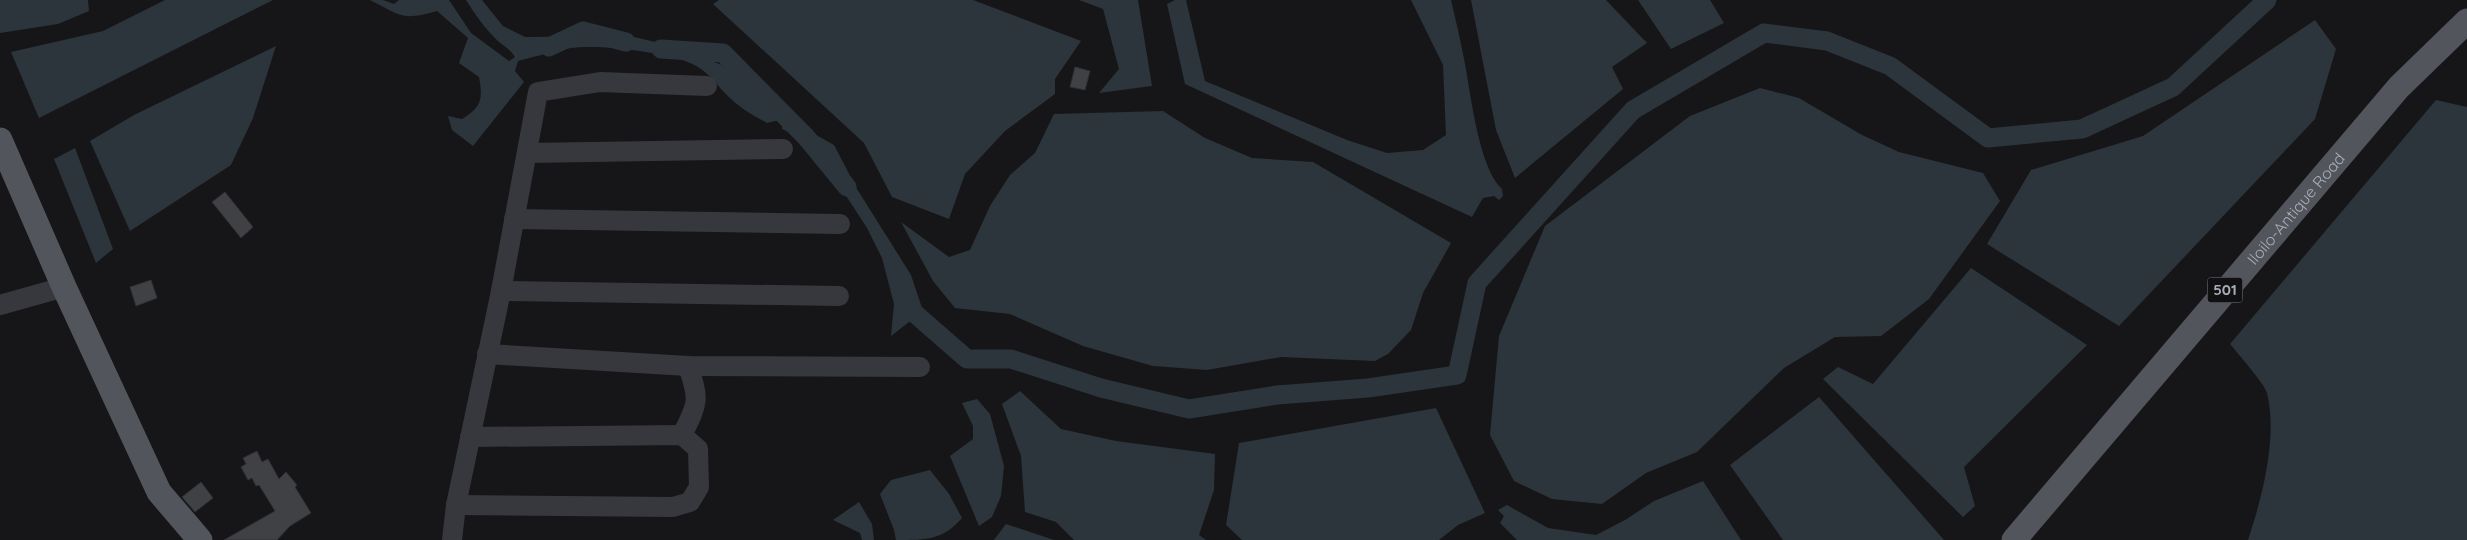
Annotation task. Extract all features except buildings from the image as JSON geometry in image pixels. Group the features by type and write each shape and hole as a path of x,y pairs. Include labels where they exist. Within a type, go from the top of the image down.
{"main road":[{"name":"Iloilo-Antique Road","path":"2014,540 2399,87 2467,21"},
{"path":"0,140 64,287 159,492 200,540"}],"street":[{"path":"452,540 456,505 501,291 538,92 600,82 707,86"},
{"path":"527,153 783,149"},
{"path":"514,219 840,224"},
{"path":"0,305 64,287"},
{"path":"501,291 838,296"},
{"path":"487,354 688,366 920,367"},
{"path":"682,435 696,406 695,387 688,366"},
{"path":"456,505 673,507 690,502 699,487 698,449 682,435 470,437"}],"shaded area":[{"path":"0,0 88,0 89,11 58,24 0,33"},
{"path":"165,0 273,0 39,118 11,52 103,31"},
{"path":"370,0 383,0 394,4 399,0 449,0 471,33 509,61 515,57 513,54 487,29 466,0 482,0 503,26 525,37 630,36 672,46 722,65 742,81 780,120 767,123 747,112 697,66 679,59 647,52 578,47 518,61 515,71 524,82 473,146 452,130 448,116 462,119 469,115 477,106 481,97 479,77 459,63 468,38 437,11 408,16 396,13"},
{"path":"719,0 973,0 1081,41 1055,79 1055,94 1005,131 965,174 949,219 892,197 864,143 713,4"},
{"path":"1079,0 1138,0 1152,86 1099,93 1119,69 1103,9"},
{"path":"1175,0 1186,0 1205,81 1347,140 1387,153 1423,150 1446,135 1443,65 1411,0 1451,0 1477,131 1487,165 1502,189 1503,196 1499,200 1494,196 1483,198 1472,217 1185,84 1167,4"},
{"path":"1471,0 1606,0 1647,43 1612,67 1623,89 1515,178 1496,130"},
{"path":"1638,0 1710,0 1724,23 1671,49"},
{"path":"2315,20 2336,49 2315,119 2119,326 1987,244 2031,170 2143,136"},
{"path":"276,46 253,118 231,165 130,231 90,141 134,115"},
{"path":"1760,88 1799,98 1862,135 1899,152 1983,173 2000,201 1929,299 1881,336 1835,337 1784,368 1697,452 1646,473 1602,504 1552,499 1514,481 1490,435 1499,336 1545,226 1690,116"},
{"path":"2436,100 2467,107 2467,540 2248,540 2267,467 2271,429 2270,410 2265,388 2230,344"},
{"path":"1163,111 1205,138 1252,158 1313,162 1451,243 1423,293 1411,330 1388,354 1375,361 1281,357 1207,370 1153,366 1083,346 1010,314 955,308 933,281 901,222 949,257 970,250 990,206 1010,175 1035,153 1054,114"},
{"path":"784,117 834,145 857,189 911,275 923,311 891,336 894,304 882,258 867,228 843,191 823,151 808,140 782,129"},
{"path":"75,148 113,249 96,263 54,159"},
{"path":"1971,268 2087,345 1964,467 1975,506 1963,517 1823,379 1838,367 1873,384"},
{"path":"1020,391 1061,429 1116,441 1215,454 1214,490 1199,535 1206,540 1074,540 1056,522 1025,512 1021,456 1002,404"},
{"path":"1819,397 1944,540 1783,540 1730,465"},
{"path":"977,399 990,414 1004,466 1001,496 992,517 979,526 950,456 973,439 973,426 962,403"},
{"path":"1436,408 1485,513 1458,525 1439,540 1242,540 1226,525 1239,443"},
{"path":"930,470 949,494 962,518 941,535 917,540 896,540 880,494 891,480"},
{"path":"1703,481 1741,540 1517,540 1500,523 1504,516 1498,510 1507,505 1548,528 1596,535 1625,520 1654,501"},
{"path":"859,502 872,524 874,540 862,540 860,533 833,520"},
{"path":"1006,524 1054,540 994,540"}],"waterway":[{"path":"903,297 905,305 967,359 1011,359 1101,388 1189,409 1277,395 1368,388 1457,375 1477,283 1633,110 1764,33 1827,41 1890,66 1988,138 2082,129 2173,87 2267,0"},
{"path":"549,47 583,31 626,42"},
{"path":"661,49 723,53 806,137 847,187"}]}
